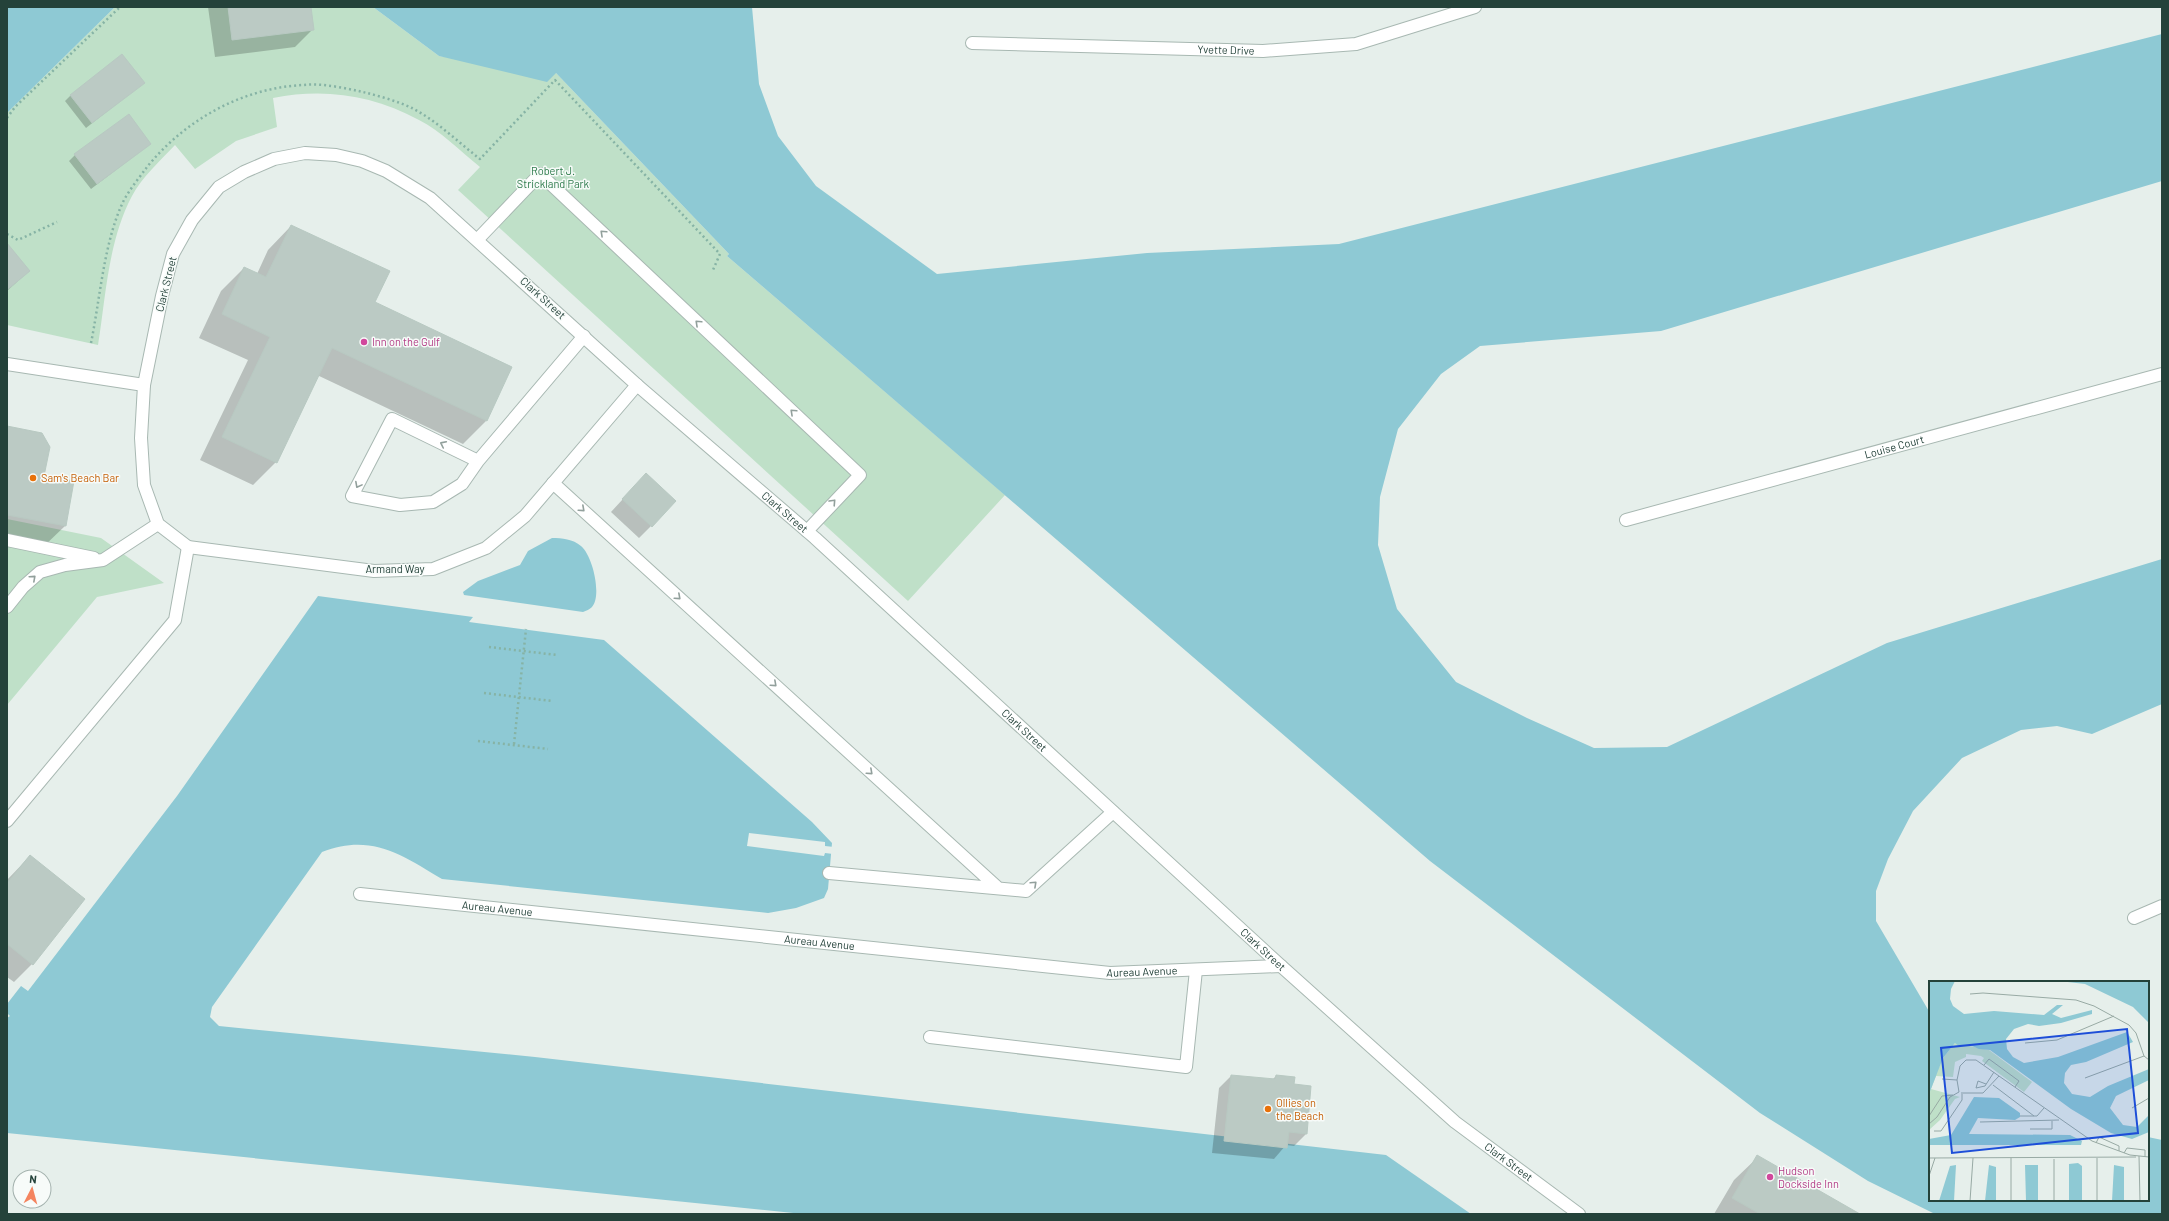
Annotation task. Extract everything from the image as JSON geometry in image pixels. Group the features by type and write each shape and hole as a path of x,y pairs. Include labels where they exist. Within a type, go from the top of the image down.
{"street":[{"name":"Yvette Drive","path":"972,43 1263,51 1356,44 1475,7"},
{"name":"Clark Street","path":"158,524 144,484 140,438 144,385 162,296 173,254 192,220 219,187 274,159 305,153 336,155 362,161 386,171 430,198 478,239 637,385 807,531 1280,966 1455,1122 1579,1214"},
{"path":"478,239 540,174 860,475 807,531"},
{"path":"478,461 392,419 352,496 400,505 433,502 462,484 478,461 584,336"},
{"path":"7,364 144,385"},
{"name":"Louise Court","path":"1626,520 2162,374"},
{"name":"Armand Way","path":"188,547 374,571 433,568 486,548 525,516 637,385"},
{"path":"553,483 998,888"},
{"path":"7,607 23,587 40,572 65,565 103,560 158,524 188,547 175,620 7,821"},
{"path":"7,540 103,560"},
{"path":"829,873 998,888 1026,892 1113,812"},
{"name":"Aureau Avenue","path":"360,894 1110,973 1280,966"},
{"path":"2134,918 2162,906"},
{"path":"930,1037 1186,1067 1196,970"}],"path":[{"path":"7,118 15,107 120,7"},
{"path":"7,234 18,240 57,222"},
{"path":"514,744 526,629"},
{"path":"489,647 557,654"},
{"path":"484,693 552,701"},
{"path":"478,741 548,749"}],"green space":[{"name":"Robert J. Strickland Park","path":"115,7 373,7 439,56 556,73 729,254 727,256 1005,495 908,601 458,190 480,167 443,135 419,120 401,111 366,99 330,94 292,95 273,98 277,127 236,141 195,169 175,145 141,182 124,213 109,269 98,345 7,325 7,113"},
{"path":"7,519 101,538 164,583 97,597 7,705"}],"water":[{"path":"7,7 115,7 7,113"},
{"path":"373,7 752,7 759,84 778,136 816,186 937,274 1147,253 1339,244 2162,34 2162,181 1661,331 1480,346 1441,374 1398,429 1380,497 1378,545 1397,609 1456,682 1527,718 1594,748 1667,747 1887,643 2162,559 2162,704 2092,734 2057,726 2021,730 1962,758 1913,811 1888,859 1876,891 1876,921 1929,1011 1929,1201 2149,1201 2149,1137 2162,1140 2162,1214 1935,1214 1868,1181 1760,1113 1430,861 727,256 729,254 556,73 547,82 439,56"},
{"path":"552,538 571,540 581,546 585,551 595,576 596,594 595,602 592,607 583,612 464,595 463,592 478,581 520,565 528,551"},
{"path":"318,596 473,617 469,622 604,640 812,822 832,843 828,889 824,898 796,908 768,913 442,879 399,854 385,849 355,845 339,847 322,852 212,1007 210,1017 219,1026 535,1057 1386,1155 1471,1214 803,1214 7,1133 7,1018 10,1016 7,1013 7,1004 21,986 28,991 177,796"}],"pier":[{"path":"749,833 825,842 825,846 834,847 833,854 825,853 824,856 747,846"}],"building":[{"path":"228,7 311,7 314,30 232,40"},
{"path":"122,54 145,83 92,123 70,95"},
{"path":"129,114 151,144 97,184 74,154"},
{"name":"Inn on the Gulf","path":"291,225 390,271 375,302 512,367 487,421 332,348 277,463 222,437 270,337 222,314 244,267 266,277"},
{"path":"7,243 30,271 7,290"},
{"name":"Sam's Beach Bar","path":"7,426 42,433 50,447 44,476 74,481 66,526 7,515"},
{"path":"646,473 676,501 652,527 622,499"},
{"path":"30,855 85,899 33,965 7,944 7,883"},
{"name":"Ollies on the Beach","path":"1231,1075 1275,1079 1276,1075 1295,1077 1294,1084 1311,1086 1307,1134 1289,1132 1287,1148 1224,1141"},
{"name":"Hudson Dockside Inn","path":"1757,1155 1860,1214 1760,1214 1732,1198"}],"place":[{"name":"Inn on the Gulf","path":"364,342"},
{"name":"Sam's Beach Bar","path":"33,478"},
{"name":"Ollies on the Beach","path":"1268,1109"},
{"name":"Hudson Dockside Inn","path":"1770,1177"}]}
